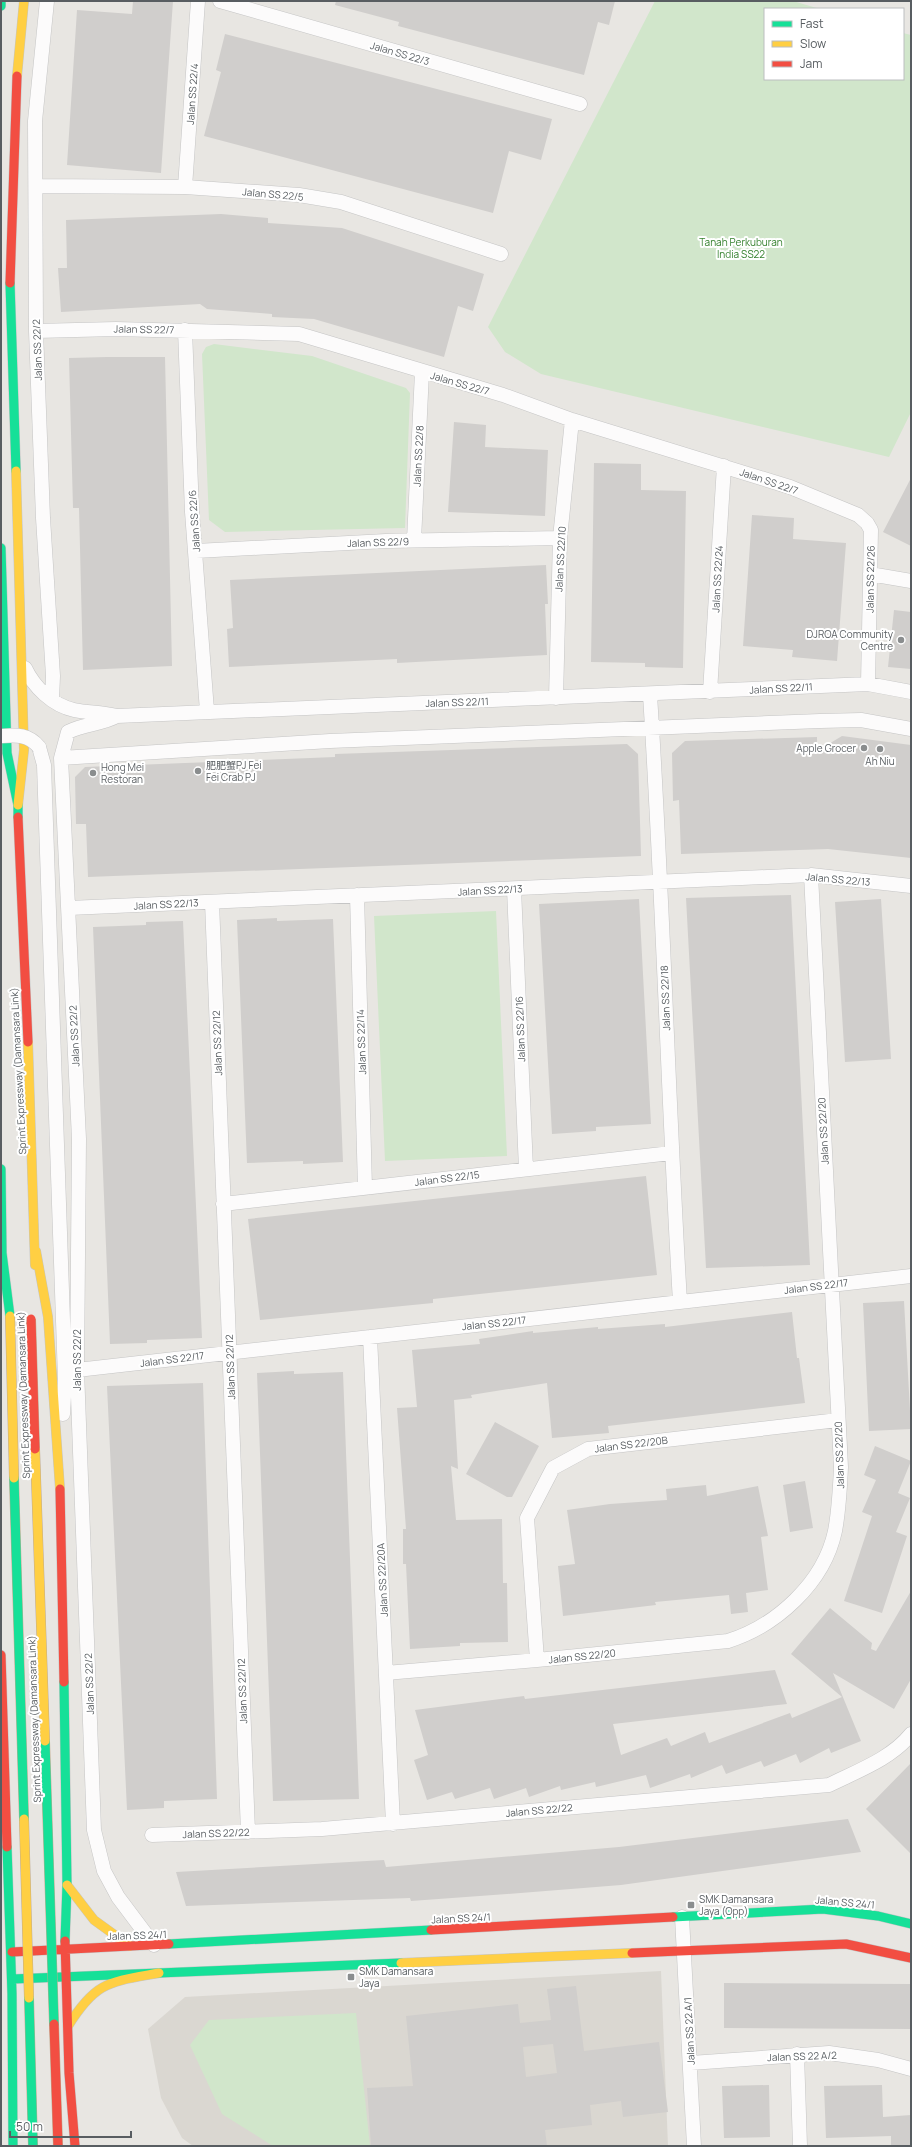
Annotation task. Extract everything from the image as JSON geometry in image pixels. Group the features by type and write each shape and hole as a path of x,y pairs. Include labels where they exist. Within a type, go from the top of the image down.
{"main road":[{"path":"1,1 1,6"},
{"path":"18,805 24,750 23,664 10,280 18,61 24,1"},
{"name":"Sprint Expressway (Damansara Link)","path":"1,548 7,754 18,805 23,949 32,1102 36,1251 33,1288"},
{"name":"Sprint Expressway (Damansara Link)","path":"1,1169 2,1253 10,1316 33,2146"},
{"path":"36,1251 48,1317 51,1378 60,1464 67,1885 65,1948 69,2073 76,2146"},
{"path":"1,1263 2,1253"},
{"name":"Sprint Expressway (Damansara Link)","path":"31,1315 58,2146"},
{"path":"1,1655 4,1802 11,1979 13,2146"},
{"path":"4,1802 10,1821 16,1830 22,1835 38,1837 51,1831 66,1799"},
{"path":"67,1885 92,1919 108,1933 130,1946"},
{"name":"Jalan SS 24/1","path":"10,1952 823,1909 878,1916 911,1924"},
{"path":"11,1979 846,1944 911,1958"},
{"path":"68,2026 82,2004 94,1992 110,1983 159,1973"},
{"path":"13,2061 19,2051 27,2045 41,2043 58,2052 69,2073"}],"street":[{"name":"Jalan SS 22/2","path":"47,1 35,121 36,331 43,518 53,676 52,700"},
{"name":"Jalan SS 22/4","path":"186,187 198,1"},
{"name":"Jalan SS 22/3","path":"220,1 580,104"},
{"name":"Jalan SS 22/5","path":"36,186 186,187 299,195 341,202 501,254"},
{"name":"Jalan SS 22/7","path":"36,331 185,330 299,334 503,395 572,420 790,487 858,515 867,523"},
{"name":"Jalan SS 22/6","path":"185,330 192,512 207,711"},
{"name":"Jalan SS 22/8","path":"414,540 422,372"},
{"name":"Jalan SS 22/10","path":"556,698 560,538 572,420"},
{"name":"Jalan SS 22/24","path":"710,692 724,466"},
{"name":"Jalan SS 22/26","path":"867,523 871,530 868,684"},
{"name":"Jalan SS 22/9","path":"196,551 414,540 560,538"},
{"path":"870,574 911,581"},
{"name":"Jalan SS 22/11","path":"23,664 33,684 52,700 73,710 101,712 117,716 207,711 710,692 868,684 911,692"},
{"name":"Jalan SS 22/18","path":"650,694 660,882 671,1153 680,1302"},
{"name":"Jalan SS 22/2","path":"117,716 108,721 81,725 68,732 61,758 79,1139 77,1370 94,1830 104,1871 114,1890 136,1924 154,1945"},
{"path":"61,758 330,741 652,727 861,720 911,729"},
{"path":"1,736 19,735 32,738 39,747 44,765 64,1371 60,1464"},
{"name":"Jalan SS 22/13","path":"69,908 811,875 911,886"},
{"name":"Jalan SS 22/20","path":"386,1673 728,1641 746,1635 774,1617 800,1594 816,1576 827,1555 835,1532 840,1499 841,1467 811,875"},
{"name":"Jalan SS 22/16","path":"514,889 526,1170"},
{"name":"Jalan SS 22/14","path":"357,896 365,1188"},
{"name":"Jalan SS 22/12","path":"212,902 248,1832"},
{"name":"Jalan SS 22/15","path":"223,1204 671,1153"},
{"name":"Jalan SS 22/17","path":"77,1370 911,1276"},
{"name":"Jalan SS 22/20A","path":"370,1337 393,1824"},
{"name":"Jalan SS 22/20B","path":"537,1660 527,1518 553,1468 588,1449 838,1420"},
{"name":"Jalan SS 22/22","path":"152,1835 322,1829 393,1824 829,1784 881,1758 904,1742 911,1734"},
{"name":"Jalan SS 22 A/1","path":"682,1917 691,2063 694,2146"},
{"name":"Jalan SS 22 A/2","path":"691,2063 797,2054 829,2053 878,2060 911,2068"},
{"path":"797,2054 800,2146"}],"shaded area":[{"path":"661,1971 668,2146 193,2146 182,2138 161,2098 148,2029 185,1997"}],"green space":[{"name":"Tanah Perkuburan India SS22","path":"655,1 793,1 817,8 764,8 764,80 904,80 904,33 911,35 911,412 889,457 541,374 505,352 488,327"},
{"path":"214,344 312,356 406,388 410,393 405,528 225,532 209,520 202,354 206,347"},
{"path":"496,911 507,1156 385,1161 374,916"},
{"path":"356,2013 370,2146 273,2146 222,2114 190,2045 209,2020"}],"building":[{"path":"133,1 173,1 161,173 67,165 77,10 132,14"},
{"path":"336,1 615,1 609,25 598,22 584,75 398,26 399,22 335,5"},
{"path":"225,34 552,119 541,160 509,151 493,213 204,136 221,72 216,70"},
{"path":"221,214 268,218 268,223 342,228 484,274 473,311 458,306 444,357 314,319 272,317 272,314 207,309 200,304 61,312 58,268 67,268 66,220"},
{"path":"165,357 172,666 83,670 79,508 73,508 69,358"},
{"path":"454,422 486,425 485,447 548,450 545,516 448,512"},
{"path":"594,463 641,464 641,490 686,491 683,668 645,667 645,663 591,662"},
{"path":"911,478 911,546 883,532"},
{"path":"752,515 794,518 793,539 846,543 837,661 792,657 793,650 743,646"},
{"path":"546,565 548,604 545,604 547,655 397,663 397,659 229,667 227,629 233,628 230,580"},
{"name":"DJROA Community Centre","path":"894,610 911,612 911,669 888,667"},
{"path":"842,736 911,745 911,858 828,849 681,854 679,800 673,801 672,753 685,741 817,737 817,751"},
{"path":"627,744 638,754 641,856 88,877 86,824 76,824 75,777 85,767 335,757 335,754"},
{"path":"791,895 810,1265 706,1268 686,898"},
{"path":"639,899 651,1124 596,1127 596,1131 552,1134 539,904"},
{"path":"881,899 891,1059 845,1062 835,902"},
{"path":"277,918 277,921 333,919 343,1162 303,1164 303,1161 247,1163 237,920"},
{"path":"183,921 202,1338 147,1340 147,1343 110,1344 93,927 146,925 146,922"},
{"path":"646,1176 657,1275 433,1299 433,1303 260,1320 248,1219"},
{"path":"904,1301 911,1429 869,1431 863,1303"},
{"path":"792,1312 797,1358 799,1358 805,1403 608,1426 609,1433 552,1438 547,1383 471,1395 472,1398 454,1400 458,1469 451,1466 456,1520 502,1519 503,1583 507,1583 508,1642 460,1643 460,1646 410,1649 406,1564 403,1564 403,1529 406,1529 397,1408 417,1407 412,1350 480,1344 479,1339 533,1331 533,1333 598,1327 598,1329 665,1324 665,1327"},
{"path":"294,1371 294,1374 343,1372 359,1799 273,1801 257,1373"},
{"path":"203,1383 217,1799 164,1801 164,1808 127,1810 107,1386"},
{"path":"495,1422 539,1446 512,1497 507,1497 466,1474"},
{"path":"875,1446 911,1461 898,1493 910,1498 896,1532 907,1536 882,1613 844,1601 872,1516 862,1512 876,1480 864,1475"},
{"path":"805,1481 813,1528 790,1532 783,1485"},
{"path":"706,1485 707,1496 758,1486 768,1536 761,1537 768,1590 746,1593 748,1612 731,1614 729,1595 655,1602 656,1605 563,1616 558,1566 575,1564 567,1510 610,1504 667,1500 666,1489"},
{"path":"911,1591 911,1679 894,1709 833,1673 861,1741 831,1753 829,1748 800,1763 796,1754 764,1767 761,1761 726,1774 722,1765 691,1778 690,1774 650,1788 646,1775 596,1787 595,1782 561,1790 560,1786 529,1797 526,1788 494,1799 490,1788 455,1799 452,1792 427,1800 414,1760 428,1755 415,1710 524,1696 525,1699 775,1670 787,1704 613,1724 621,1755 667,1738 671,1746 705,1732 709,1743 790,1713 792,1718 842,1697 791,1654 830,1608 872,1643 871,1649 876,1651"},
{"path":"911,1763 911,1854 866,1809"},
{"path":"848,1819 861,1852 621,1885 507,1894 411,1901 410,1898 186,1906 176,1872 384,1860 386,1867 619,1847"},
{"path":"724,1983 911,1984 911,2029 724,2028"},
{"path":"576,1986 584,2051 659,2042 668,2112 623,2117 621,2101 590,2105 592,2125 545,2130 547,2146 371,2146 367,2088 413,2086 406,2016 518,2004 520,2023 551,2020 547,1989","holes":["553,2044 557,2073 526,2077 523,2047"]},
{"path":"769,2085 770,2137 724,2138 722,2086"},
{"path":"882,2085 883,2117 911,2115 911,2146 891,2146 891,2136 826,2138 824,2086"}],"traffic: fast":[{"path":"1,1 1,6"},
{"path":"10,283 16,471"},
{"path":"1,548 7,753 18,805 18,817"},
{"path":"1,1169 2,1253 10,1316"},
{"path":"14,1478 24,1819"},
{"path":"64,1682 67,1885 65,1941"},
{"path":"45,1741 54,2024"},
{"path":"7,1847 12,1994 13,2146"},
{"path":"673,1917 823,1909 878,1916 911,1924"},
{"path":"169,1944 431,1930"},
{"path":"13,1979 401,1963"},
{"path":"29,1998 33,2146"}],"traffic: slow":[{"path":"17,76 24,1"},
{"path":"16,471 24,750 18,805"},
{"path":"28,1042 35,1265"},
{"path":"36,1251 48,1317 60,1489"},
{"path":"10,1316 14,1478"},
{"path":"35,1449 45,1741"},
{"path":"24,1819 29,1998"},
{"path":"67,1885 94,1920 130,1946"},
{"path":"401,1963 632,1953"},
{"path":"68,2026 87,2000 105,1986 128,1979 159,1973"}],"traffic: jam":[{"path":"10,283 17,76"},
{"path":"18,817 28,1042"},
{"path":"31,1319 35,1449"},
{"path":"60,1489 64,1682"},
{"path":"1,1655 7,1847"},
{"path":"431,1930 673,1917"},
{"path":"65,1941 69,2073 75,2146"},
{"path":"12,1952 169,1944"},
{"path":"632,1953 846,1944 911,1958"},
{"path":"54,2024 58,2146"}],"place":[{"name":"DJROA Community Centre","path":"901,640"},
{"name":"Apple Grocer","path":"864,748"},
{"name":"Ah Niu","path":"880,749"},
{"name":"肥肥蟹PJ Fei Fei Crab PJ","path":"198,771"},
{"name":"Hong Mei Restoran","path":"93,773"},
{"name":"SMK Damansara Jaya (Opp)","path":"691,1905"},
{"name":"SMK Damansara Jaya","path":"351,1977"}]}
